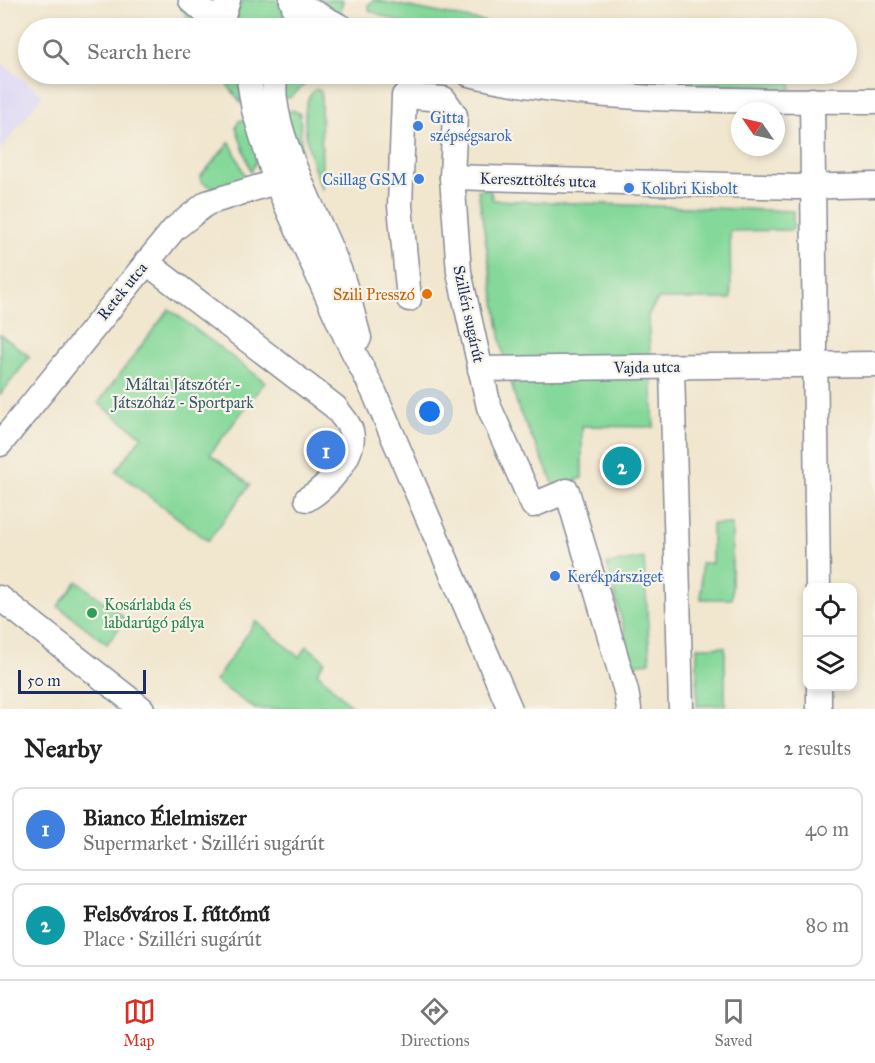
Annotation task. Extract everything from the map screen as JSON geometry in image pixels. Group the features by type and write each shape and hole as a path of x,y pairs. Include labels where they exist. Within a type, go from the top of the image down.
{"street":[{"path":"191,0 212,18"},
{"path":"224,18 228,0"},
{"path":"292,0 295,18"},
{"path":"292,0 325,18"},
{"path":"250,84 254,111 287,178 345,336 374,392 510,707"},
{"path":"274,84 287,178"},
{"path":"526,84 560,90 659,100 875,101"},
{"name":"Szilléri sugárút","path":"409,299 400,206 404,96 444,99 455,115 452,177 459,272 489,407 532,504 567,491 626,691 629,709"},
{"path":"812,100 818,583"},
{"name":"Kereszttöltés utca","path":"452,177 814,187 875,185"},
{"name":"Retek utca","path":"0,444 174,229 207,203 287,178"},
{"path":"146,262 335,407 351,430 351,445 347,456 322,489 307,500"},
{"name":"Vajda utca","path":"480,369 875,364"},
{"path":"672,367 681,709"},
{"path":"5,602 142,709"},
{"path":"819,691 819,709"}],"shaded area":[{"path":"0,62 18,76 18,84 29,84 43,95 0,151"}],"green space":[{"path":"178,0 198,18 187,18"},
{"path":"243,0 277,0 284,13 283,18 237,18 236,10"},
{"path":"308,0 343,0 339,18"},
{"path":"374,0 465,18 389,18 370,11 368,5"},
{"path":"227,84 240,84 241,103"},
{"path":"281,84 305,84 291,97 279,99"},
{"path":"612,84 791,84 791,91 667,90"},
{"path":"316,89 321,91 322,190 310,153 305,123 309,97"},
{"path":"293,110 300,114 302,155 283,114"},
{"path":"249,119 258,157 251,172 236,127 239,121"},
{"path":"230,142 246,178 218,188 207,185 201,181 200,177"},
{"path":"490,189 493,200 793,211 793,230 730,231 731,299 658,299 648,315 654,427 582,426 582,478 556,489 518,408 502,348 478,190"},
{"name":"Máltai Játszótér - Játszóház - Sportpark","path":"169,309 265,382 210,454 250,485 208,541 116,471 142,436 98,403"},
{"path":"0,334 30,357 0,395"},
{"path":"712,524 732,524 732,599 701,599 701,563 712,563"},
{"path":"644,558 650,662 633,664 607,564"},
{"name":"Kosárlabda és labdarúgó pálya","path":"77,581 126,619 107,644 58,606"},
{"path":"256,621 299,657 307,646 325,661 317,672 354,709 255,709 215,681"},
{"path":"697,647 725,647 725,705 697,706"}],"place":[{"name":"Gitta szépségsarok","path":"418,126"},
{"name":"Csillag GSM","path":"419,179"},
{"name":"Kolibri Kisbolt","path":"629,188"},
{"name":"Szili Presszó","path":"427,294"},
{"name":"Bianco Élelmiszer","path":"326,450"},
{"name":"Felsőváros I. fűtőmű","path":"622,466"},
{"name":"Kerékpársziget","path":"555,576"},
{"name":"Kosárlabda és labdarúgó pálya","path":"92,613"}]}
